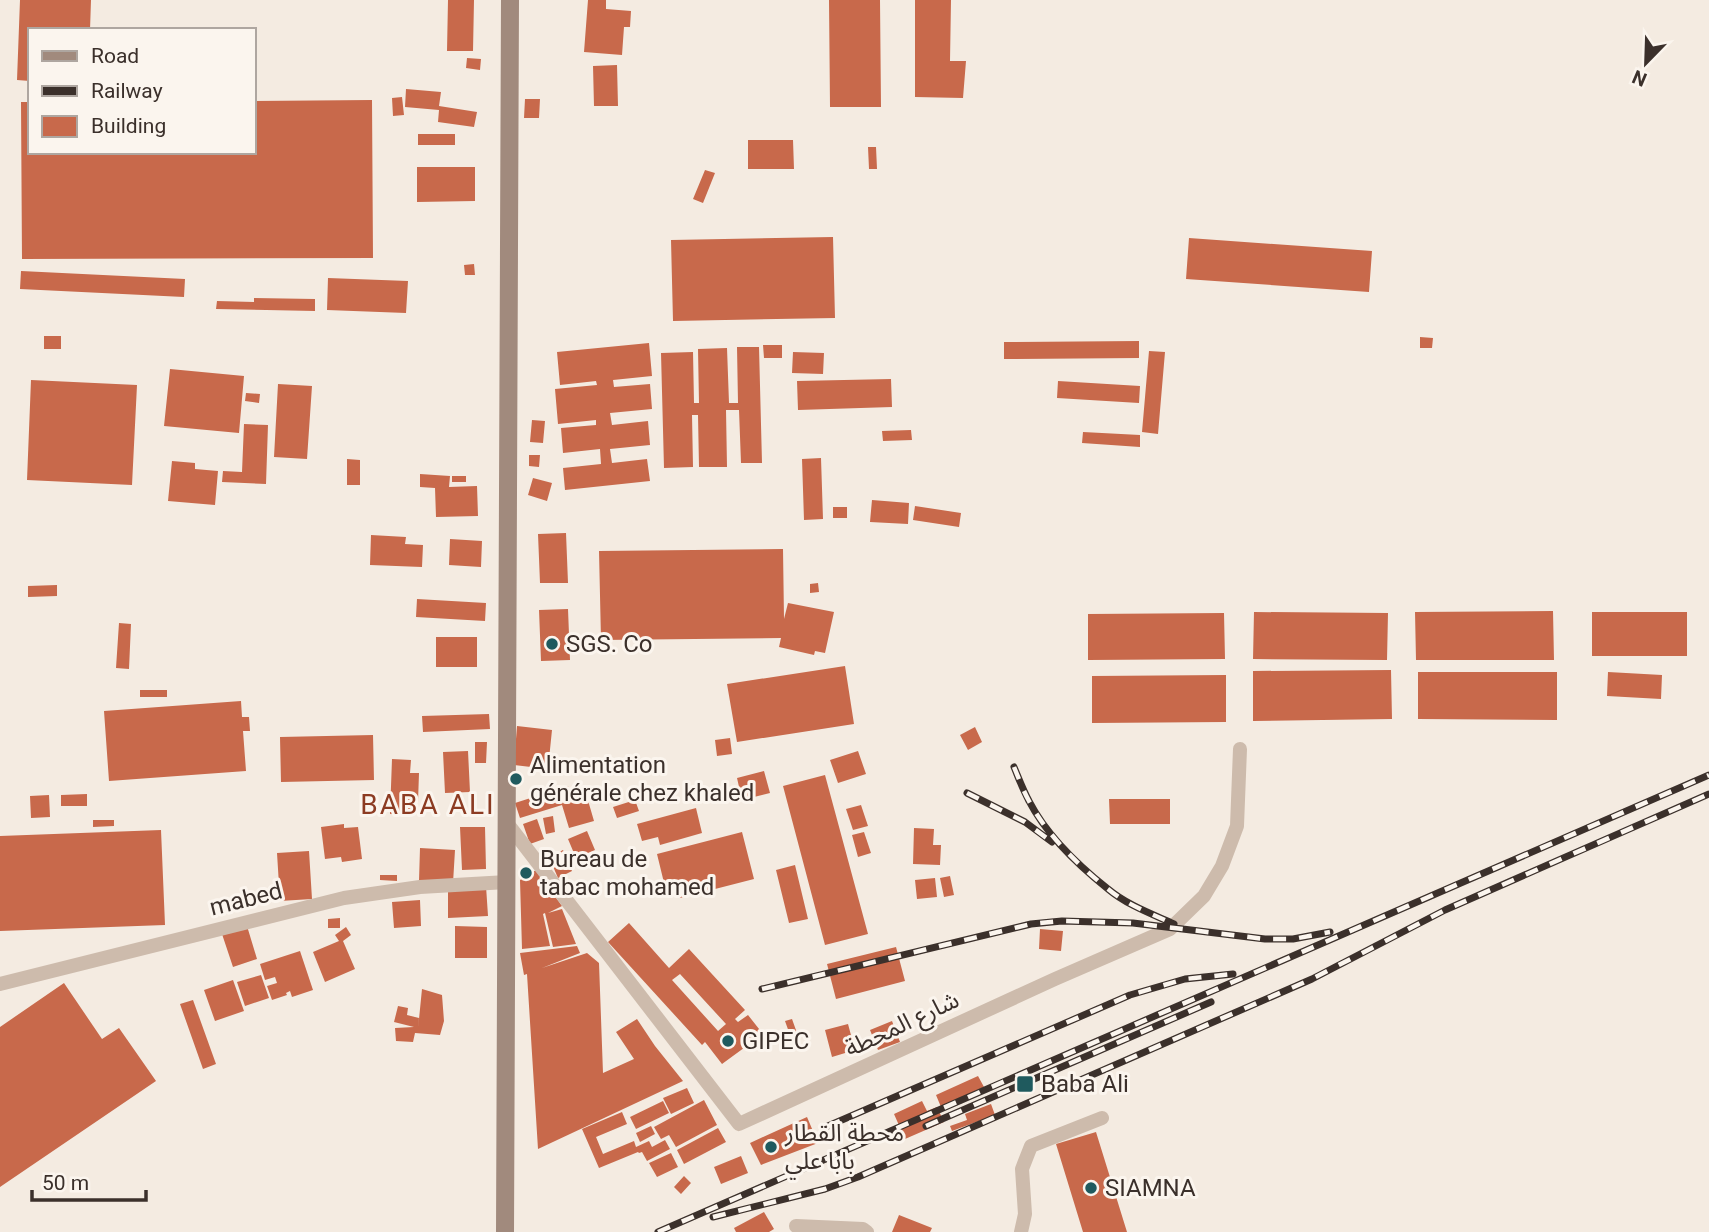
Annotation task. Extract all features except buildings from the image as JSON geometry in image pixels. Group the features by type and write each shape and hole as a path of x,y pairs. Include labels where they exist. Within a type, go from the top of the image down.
{"main road":[{"path":"505,1232 510,0"}],"street":[{"name":"شارع المحطة","path":"507,823 739,1124 1170,929 1204,896 1226,856 1237,826 1240,749"},
{"name":"mabed","path":"0,984 344,898 420,887 506,882"},
{"path":"1021,1232 1025,1214 1021,1169 1031,1146 1102,1118"},
{"path":"796,1227 863,1229 867,1232"}],"railway":[{"path":"1014,767 1036,813 1075,860 1115,895 1174,924"},
{"path":"658,1232 1709,775"},
{"path":"967,793 1025,822 1052,842"},
{"path":"713,1217 825,1189 858,1177 1312,979 1445,910 1709,794"},
{"path":"762,989 1031,924 1062,921 1133,923 1265,939 1293,939 1330,932"},
{"path":"828,1126 1130,995 1185,979 1233,974"},
{"path":"926,1126 1211,1002"}],"place":[{"name":"SGS. Co","path":"552,644"},
{"name":"Alimentation générale chez khaled","path":"516,779"},
{"name":"Bureau de tabac mohamed","path":"526,873"},
{"name":"GIPEC","path":"728,1041"},
{"name":"Baba Ali","path":"1025,1084"},
{"name":"محطة القطار بابا علي","path":"771,1147"},
{"name":"SIAMNA","path":"1091,1188"}],"district":[{"name":"BABA ALI","path":"428,804"}]}
